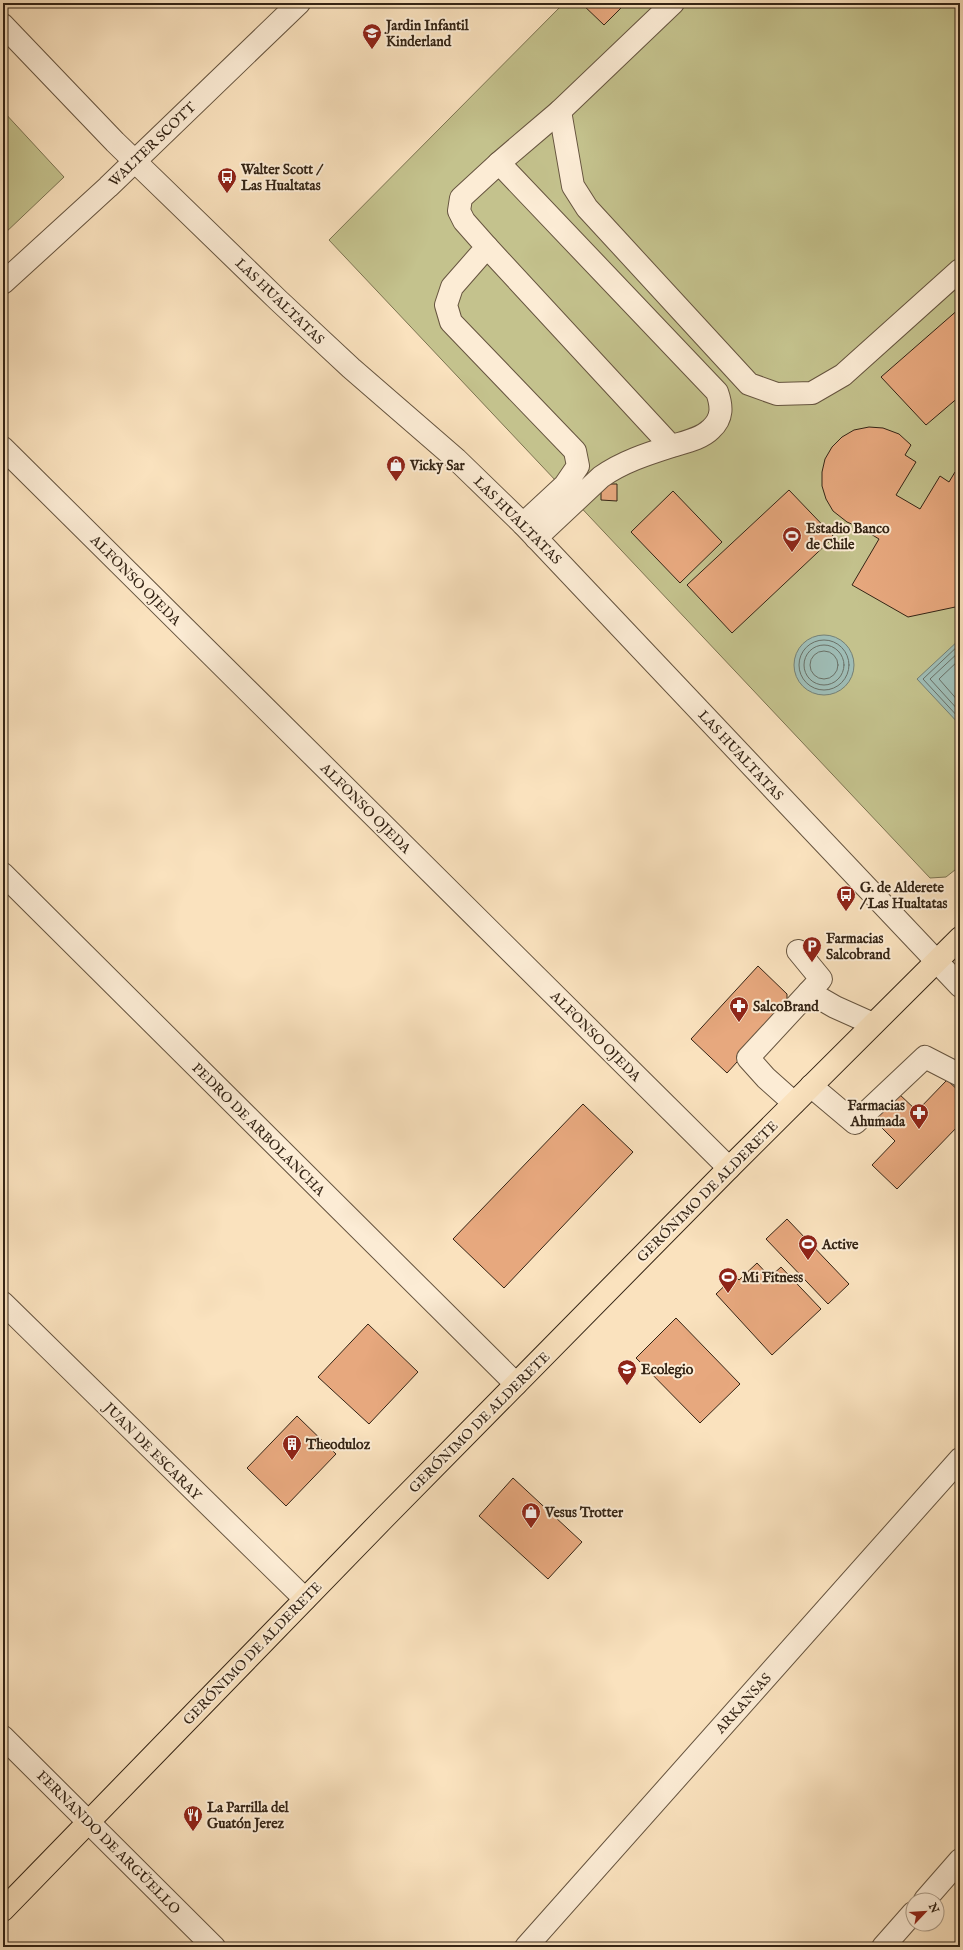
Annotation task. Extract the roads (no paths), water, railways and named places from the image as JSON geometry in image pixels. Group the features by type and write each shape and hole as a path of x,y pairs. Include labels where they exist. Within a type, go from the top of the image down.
{"main road":[{"name":"GERÓNIMO DE ALDERETE","path":"3,1910 516,1384 729,1168 960,938"}],"street":[{"name":"WALTER SCOTT","path":"3,283 135,161 299,3"},
{"path":"671,446 487,247 464,221 459,211 461,198 499,163 560,112 673,3"},
{"name":"LAS HUALTATAS","path":"3,25 135,161 295,316 351,368 456,459 530,531 960,986"},
{"path":"560,112 574,186 587,208 749,384 776,394 812,393 843,375 960,270"},
{"path":"499,163 717,392 721,403 721,415 711,429 695,439 671,446 613,468 530,531"},
{"path":"487,247 452,287 446,305 452,322 575,451 578,466 565,486 530,531"},
{"name":"ALFONSO OJEDA","path":"3,448 729,1168"},
{"name":"PEDRO DE ARBOLANCHA","path":"3,874 516,1384"},
{"path":"794,1103 766,1078 748,1058 821,979 798,951"},
{"path":"809,992 835,1007 873,1024"},
{"path":"811,1086 856,1123 925,1057 960,1076"},
{"name":"JUAN DE ESCARAY","path":"3,1303 305,1599"},
{"name":"ARKANSAS","path":"526,1947 960,1459"},
{"name":"FERNANDO DE ARGÜELLO","path":"3,1737 214,1947"},
{"path":"932,1892 960,1860"},
{"path":"883,1947 905,1922"}],"water":[{"path":"824,635 840,640 845,644 849,649 854,665 849,681 845,686 840,690 824,695 808,690 803,686 799,681 794,665 799,649 803,644 808,640"},
{"path":"960,639 960,725 917,679"}],"place":[{"name":"Jardin Infantil Kinderland","path":"372,50"},
{"name":"Walter Scott / Las Hualtatas","path":"227,194"},
{"name":"Vicky Sar","path":"396,482"},
{"name":"Estadio Banco de Chile","path":"792,553"},
{"name":"G. de Alderete / Las Hualtatas","path":"846,912"},
{"name":"Farmacias Salcobrand","path":"812,963"},
{"name":"SalcoBrand","path":"739,1023"},
{"name":"Farmacias Ahumada","path":"919,1130"},
{"name":"Active","path":"808,1261"},
{"name":"Mi Fitness","path":"728,1294"},
{"name":"Ecolegio","path":"627,1386"},
{"name":"Theoduloz","path":"292,1461"},
{"name":"Vesus Trotter","path":"531,1529"},
{"name":"La Parrilla del Guatón Jerez","path":"193,1832"}]}
